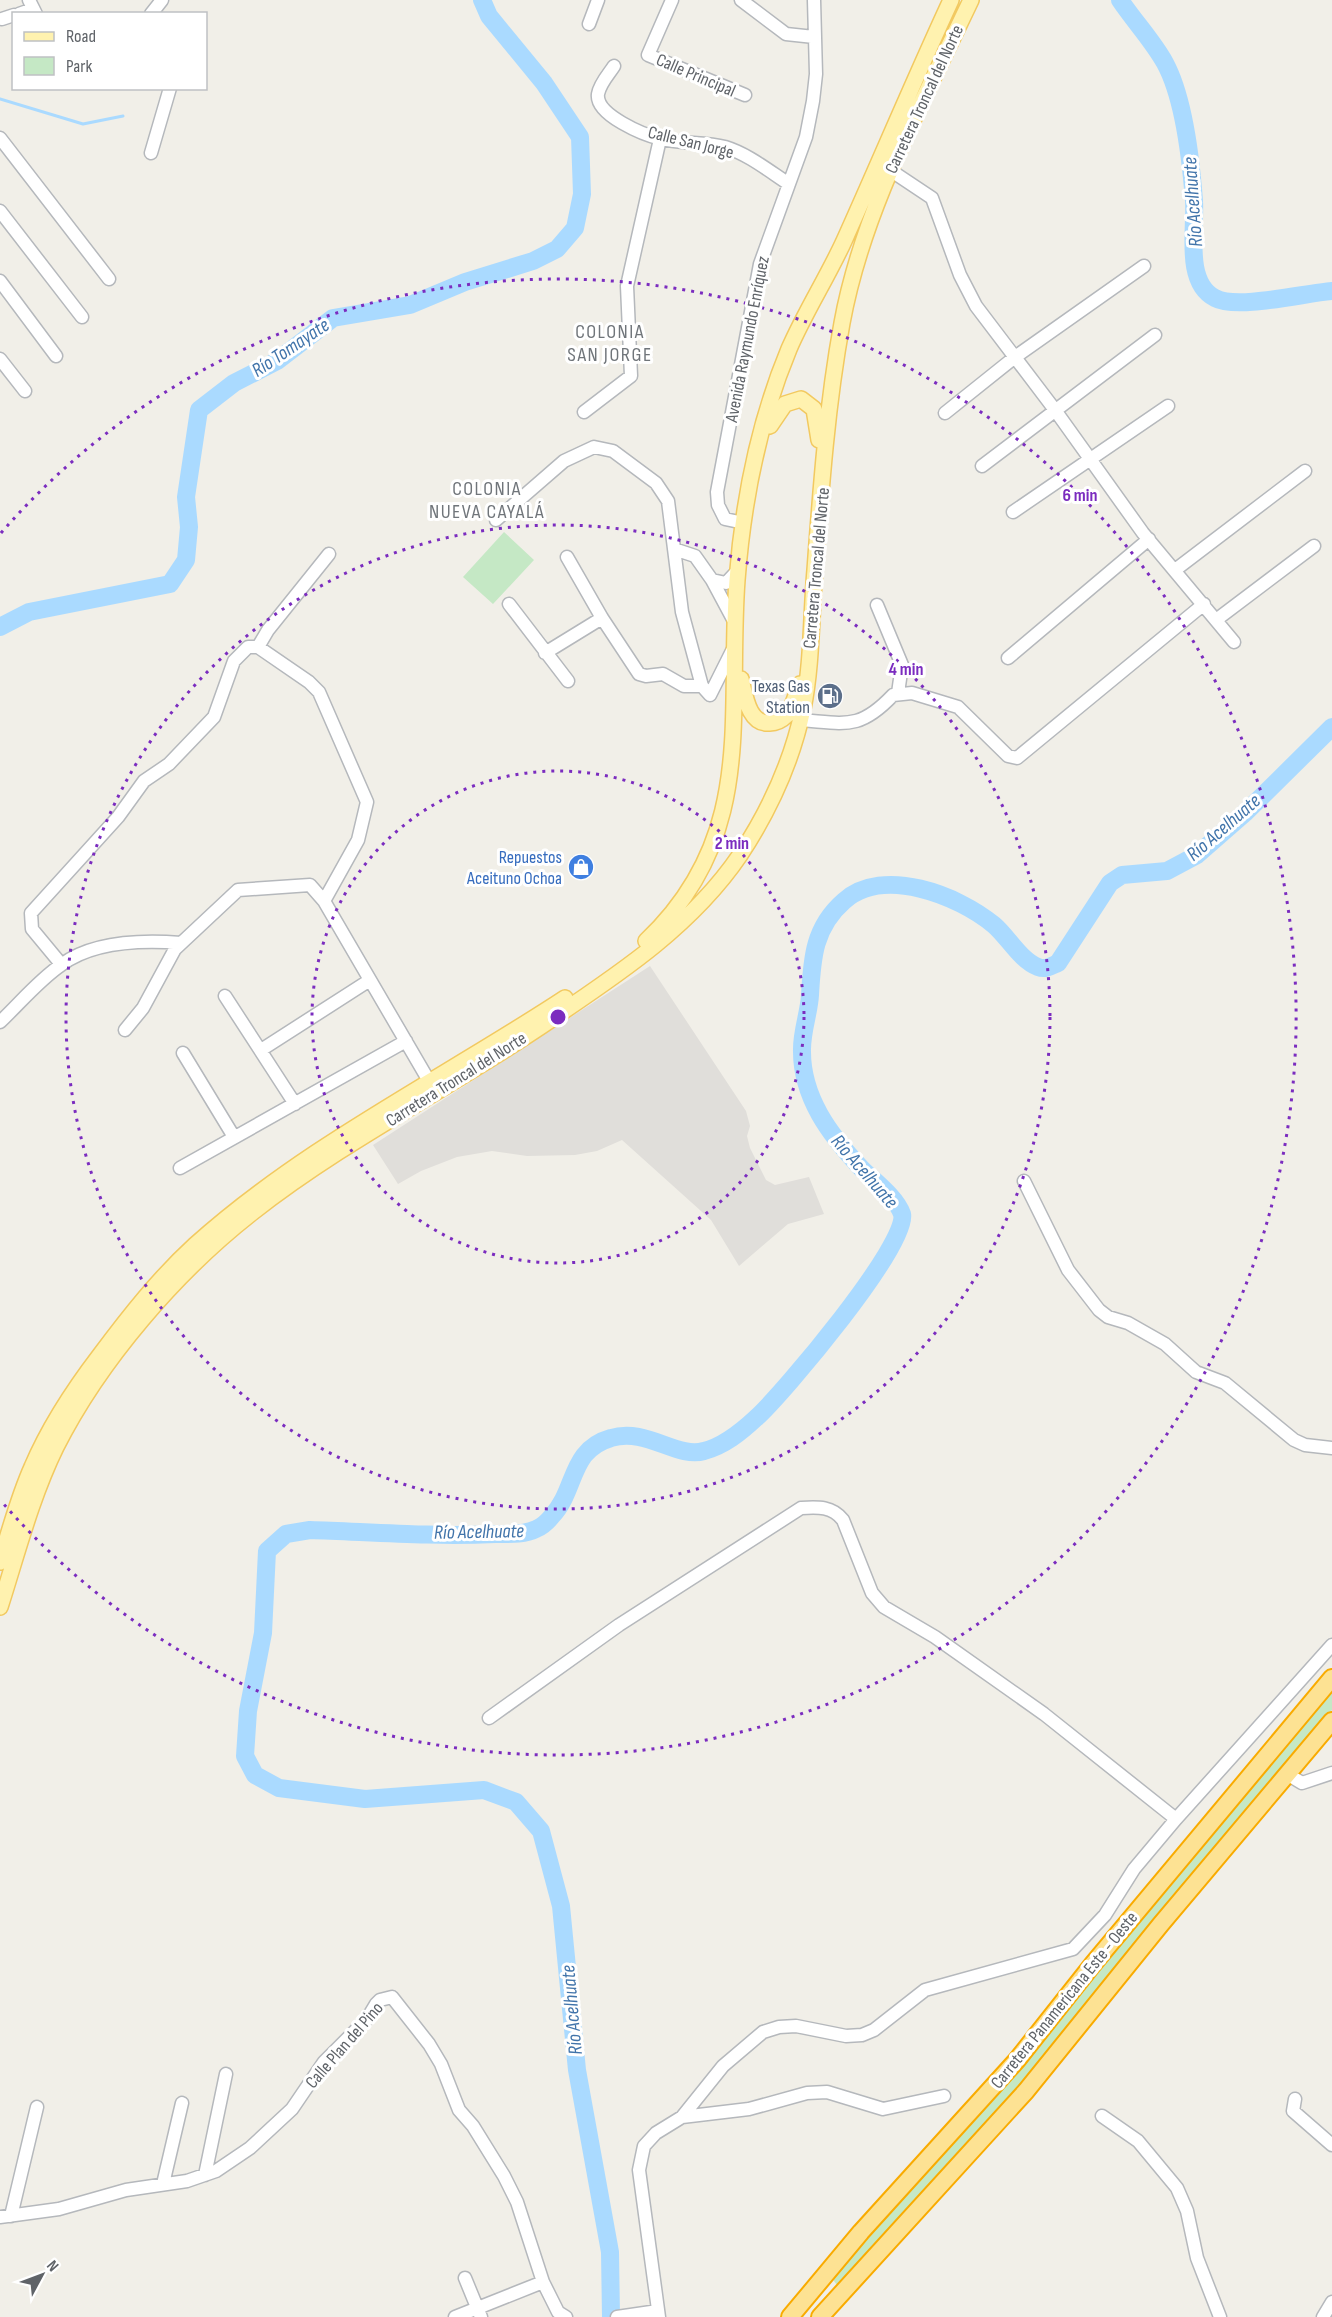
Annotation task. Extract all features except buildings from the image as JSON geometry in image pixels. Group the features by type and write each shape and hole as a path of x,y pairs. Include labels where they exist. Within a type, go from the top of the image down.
{"highway":[{"name":"Carretera Panamericana Este - Oeste","path":"790,2317 829,2270 1017,2060 1093,1964 1332,1678"},
{"name":"Carretera Panamericana Este - Oeste","path":"820,2317 1026,2091 1332,1721"},
{"path":"829,2270 827,2279 833,2288 847,2286"},
{"path":"802,2303 811,2298 817,2301 823,2308 820,2317"}],"main road":[{"name":"Carretera Troncal del Norte","path":"0,1562 22,1491 45,1439 86,1373 151,1290 195,1245 244,1204 429,1081 530,1021 628,956 669,916 707,856 727,799 733,761 739,569 756,451 789,350 843,243 881,153 951,0"},
{"name":"Carretera Troncal del Norte","path":"0,1607 29,1515 55,1450 95,1383 161,1298 252,1212 360,1139 517,1042 614,977 669,933 707,896 738,857 776,790 800,720 808,662 831,393 843,317 871,217 890,170 971,0"},
{"path":"756,451 781,407 795,399 806,401 817,416 822,482"},
{"path":"735,652 750,710 759,720 769,723 779,721 789,712 808,662"}],"street":[{"path":"153,12 162,0"},
{"path":"589,24 598,0"},
{"name":"Calle Principal","path":"672,0 648,55 745,94"},
{"path":"741,0 773,27 786,34 814,37"},
{"name":"Avenida Raymundo Enríquez","path":"744,523 725,519 718,505 717,492 760,264 806,137 813,101 814,0"},
{"name":"Calle San Jorge","path":"614,66 601,86 598,96 600,106 617,120 660,139 726,147 749,158 789,184"},
{"path":"151,153 169,91"},
{"path":"0,138 109,279"},
{"path":"584,412 631,376 627,286 660,139"},
{"path":"890,170 932,198 960,275 976,306 1149,539 1234,642"},
{"path":"0,211 82,317"},
{"path":"945,413 1015,357 1144,266"},
{"path":"0,281 56,356"},
{"path":"982,466 1155,335"},
{"path":"0,359 25,391"},
{"path":"1013,512 1168,405"},
{"path":"496,519 564,461 581,451 604,448 613,451 663,490 668,501 682,612 702,686 710,695 735,652"},
{"path":"1175,570 1305,471"},
{"path":"1008,658 1149,539"},
{"path":"1216,620 1314,546"},
{"path":"674,549 695,556 712,580 736,624"},
{"path":"258,647 268,630 328,554"},
{"path":"567,558 602,618 639,674 646,676 663,674 684,686 702,686"},
{"path":"712,580 726,583 739,569"},
{"path":"509,604 567,681"},
{"path":"800,720 851,724 867,719 898,693 912,693 958,707 1008,756 1017,758 1204,604"},
{"path":"877,605 902,664 898,693"},
{"path":"545,653 602,618"},
{"path":"62,964 32,929 31,913 118,817 144,781 169,764 214,717 234,661 248,647 258,647 309,682 319,692 367,801 358,840 324,901"},
{"path":"125,1030 143,1008 175,949 238,890 310,885 324,901 429,1081"},
{"path":"0,1022 62,964 100,948 142,939 181,943"},
{"path":"261,1050 370,980"},
{"path":"225,996 295,1104"},
{"path":"180,1168 406,1041"},
{"path":"183,1053 234,1137"},
{"path":"1024,1181 1068,1270 1099,1310 1108,1317 1128,1323 1166,1344 1196,1371 1226,1383 1294,1440 1305,1445 1332,1448"},
{"path":"489,1718 619,1625 801,1508 822,1507 836,1510 843,1520 872,1593 884,1607 935,1636 1044,1714 1176,1819"},
{"path":"617,2317 659,2314 639,2170 644,2146 656,2133 682,2117 723,2066 764,2032 779,2027 796,2026 846,2036 862,2035 874,2030 925,1990 1024,1962 1059,1955 1073,1949 1105,1916 1134,1869 1176,1819 1332,1645"},
{"path":"1287,1774 1302,1783 1332,1773"},
{"name":"Calle Plan del Pino","path":"5,2216 59,2208 126,2190 216,2171 250,2148 292,2109 324,2062 367,2019 380,2000 392,1997 429,2044 441,2064 459,2110 473,2126 512,2189 543,2282 558,2312 566,2317"},
{"path":"205,2175 226,2074"},
{"path":"682,2117 749,2109 807,2093 826,2092 883,2109 944,2096"},
{"path":"1295,2099 1293,2111 1332,2145"},
{"path":"163,2184 182,2103"},
{"path":"5,2216 37,2107"},
{"path":"1102,2116 1138,2141 1177,2188 1187,2211 1197,2259 1220,2317"},
{"path":"465,2278 479,2312"},
{"path":"454,2317 479,2312 543,2282"},
{"path":"1323,2317 1332,2302"}],"shaded area":[{"path":"650,966 746,1111 750,1126 747,1136 750,1148 766,1180 775,1185 809,1177 824,1214 788,1224 739,1266 711,1220 622,1140 597,1151 575,1155 527,1156 492,1151 457,1157 421,1171 398,1184 373,1145"}],"green space":[{"path":"504,532 534,560 493,604 463,577"},
{"path":"1332,1686 1332,1710 1045,2061 842,2283 837,2285 831,2277 1090,1978"}],"waterway":[{"name":"Río Tomayate","path":"0,627 29,612 170,584 186,560 189,527 186,497 199,410 234,383 277,361 333,318 410,305 465,282 533,261 557,249 575,228 582,194 580,137 544,83 489,16 482,0"},
{"name":"Río Acelhuate","path":"1120,0 1165,63 1172,77 1182,111 1194,201 1195,268 1205,290 1215,298 1239,302 1272,300 1332,291"},
{"path":"0,99 83,124 123,116"},
{"name":"Río Acelhuate","path":"611,2317 610,2252 577,2070 561,1906 541,1831 516,1802 484,1790 365,1799 279,1788 255,1775 245,1756 248,1711 263,1633 267,1551 286,1534 310,1530 449,1535 511,1534 531,1531 540,1527 552,1516 566,1494 580,1461 597,1444 624,1436 649,1439 683,1451 694,1452 718,1446 738,1433 770,1404 842,1318 886,1255 899,1230 902,1214 890,1195 861,1168 828,1129 806,1083 802,1042 812,968 816,944 826,921 834,911 844,901 860,891 879,886 899,885 920,889 941,895 979,914 994,925 1026,960 1038,967 1048,967 1058,963 1110,883 1122,875 1167,871 1197,855 1245,813 1332,727"}],"place":[{"name":"Texas Gas Station","path":"830,696"},
{"name":"Repuestos Aceituno Ochoa","path":"581,867"}],"district":[{"name":"COLONIA SAN JORGE","path":"610,342"},
{"name":"COLONIA NUEVA CAYALÁ","path":"487,500"}]}
